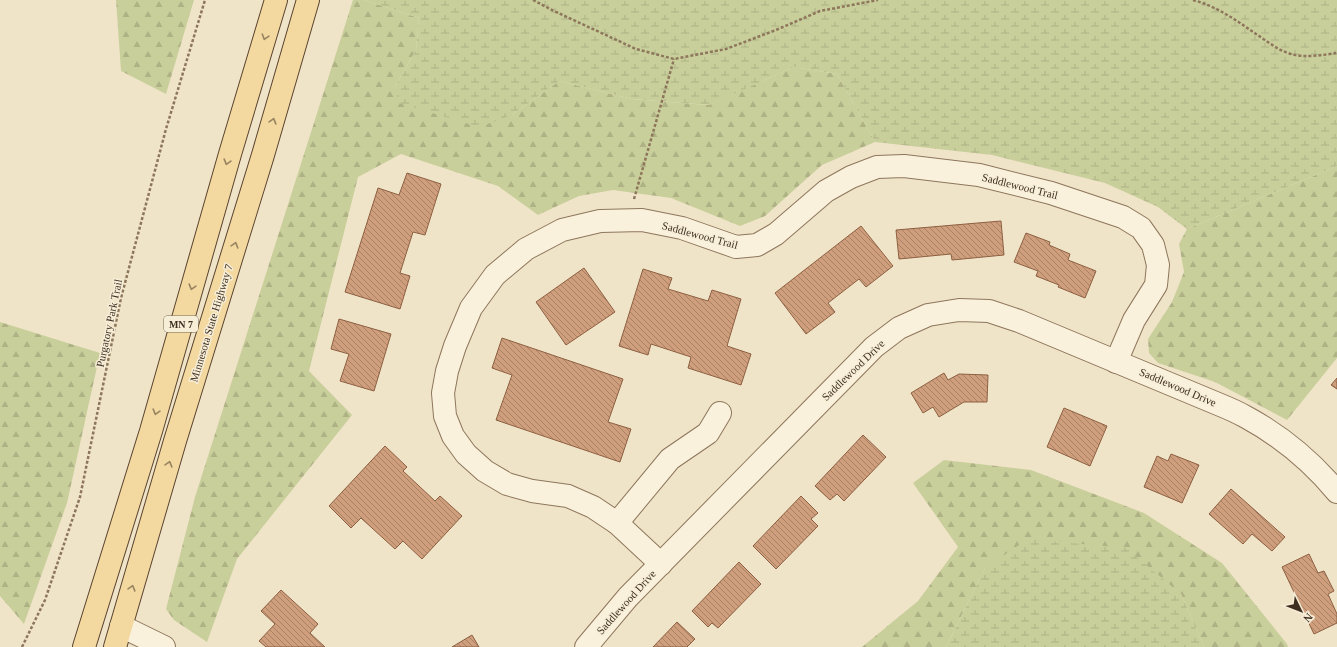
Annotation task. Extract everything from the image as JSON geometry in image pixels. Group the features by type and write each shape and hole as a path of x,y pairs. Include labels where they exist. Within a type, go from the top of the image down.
{"main road":[{"name":"MN 7","path":"84,647 151,431 230,154 276,0"},
{"name":"Minnesota State Highway 7","path":"115,647 175,441 263,155 308,0"}],"street":[{"name":"Saddlewood Trail","path":"661,564 617,523 593,507 568,496 526,490 507,484 485,472 466,454 453,436 445,416 443,393 447,371 455,346 471,308 495,275 526,249 562,230 600,221 642,220 682,228 736,246 757,246 776,234 826,191 851,177 877,167 904,166 979,175 1051,193 1123,217 1140,228 1153,245 1158,266 1156,285 1134,320 1116,362"},
{"name":"Saddlewood Drive","path":"586,647 628,597 874,347 899,328 928,315 959,310 989,311 1019,321 1218,404 1247,417 1274,434 1300,454 1323,475 1337,492"},
{"path":"617,523 670,459 708,433 720,414"},
{"path":"121,626 164,647"}],"path":[{"name":"Purgatory Park Trail","path":"22,647 44,600 80,497 121,298 166,129 205,0"},
{"path":"533,0 636,49 674,59 726,48 776,30 820,11 878,0"},
{"path":"1193,0 1203,3 1234,19 1278,49 1291,54 1303,56 1337,53"},
{"path":"628,220 674,59"}],"green space":[{"path":"116,0 194,0 166,94 121,71"},
{"path":"353,0 364,0 419,18 416,50 395,87 512,115 559,81 632,99 708,105 794,67 837,74 875,142 822,165 765,216 740,226 671,198 613,190 579,196 538,215 498,186 401,154 358,177 309,371 352,415 237,559 207,642 174,620 166,609 195,497"},
{"path":"364,0 1337,0 1337,166 1187,229 1158,207 1105,183 992,155 875,142 837,74 794,67 709,105 632,99 559,81 512,115 479,127 399,103 395,87 416,50 419,18"},
{"path":"1337,166 1337,358 1287,420 1215,382 1158,363 1149,353 1148,339 1172,302 1184,272 1179,244 1187,229"},
{"path":"0,322 100,353 67,503 24,624 0,596"},
{"path":"944,460 1031,470 1144,513 1222,563 1288,647 1204,647 1181,594 985,568 946,647 862,647 918,601 958,547 913,483"},
{"path":"1028,539 1126,548 1181,594 1204,647 946,647 985,568"}],"building":[{"path":"407,173 441,184 425,235 413,232 400,273 410,276 400,309 345,292 378,188 399,195"},
{"path":"1001,221 1004,255 952,260 951,254 899,259 896,230"},
{"path":"861,226 893,266 866,287 859,279 828,303 835,312 806,334 775,293"},
{"path":"1026,233 1050,242 1049,245 1070,254 1068,260 1096,271 1085,298 1058,287 1059,285 1036,276 1038,271 1014,262"},
{"path":"584,268 615,312 566,345 536,302"},
{"path":"643,269 672,278 668,289 708,301 712,290 741,299 727,346 751,354 741,385 688,368 691,357 651,344 648,355 619,346"},
{"path":"339,319 391,334 374,391 340,381 349,354 331,349"},
{"path":"502,338 623,379 608,422 631,429 620,462 496,420 512,375 492,368"},
{"path":"944,373 948,380 959,374 988,375 987,402 964,402 939,417 933,407 923,413 911,393"},
{"path":"1337,378 1337,389 1331,385"},
{"path":"1064,408 1107,426 1090,466 1047,447"},
{"path":"863,435 886,457 844,501 837,494 830,500 815,486"},
{"path":"385,446 407,467 403,471 435,501 440,496 462,516 422,559 403,541 395,549 361,518 351,528 329,506"},
{"path":"1171,454 1199,465 1182,503 1144,487 1157,456 1168,461"},
{"path":"1231,489 1285,537 1272,551 1252,534 1243,544 1209,514"},
{"path":"801,496 818,513 811,519 818,526 776,569 753,546"},
{"path":"1309,554 1318,573 1324,571 1334,591 1328,594 1337,614 1337,623 1314,634 1282,567"},
{"path":"739,562 761,584 718,628 712,623 708,627 692,611"},
{"path":"281,590 318,624 310,633 325,647 266,647 259,641 275,624 261,611"},
{"path":"677,622 695,639 687,647 653,647"},
{"path":"472,635 479,647 452,647"}]}
